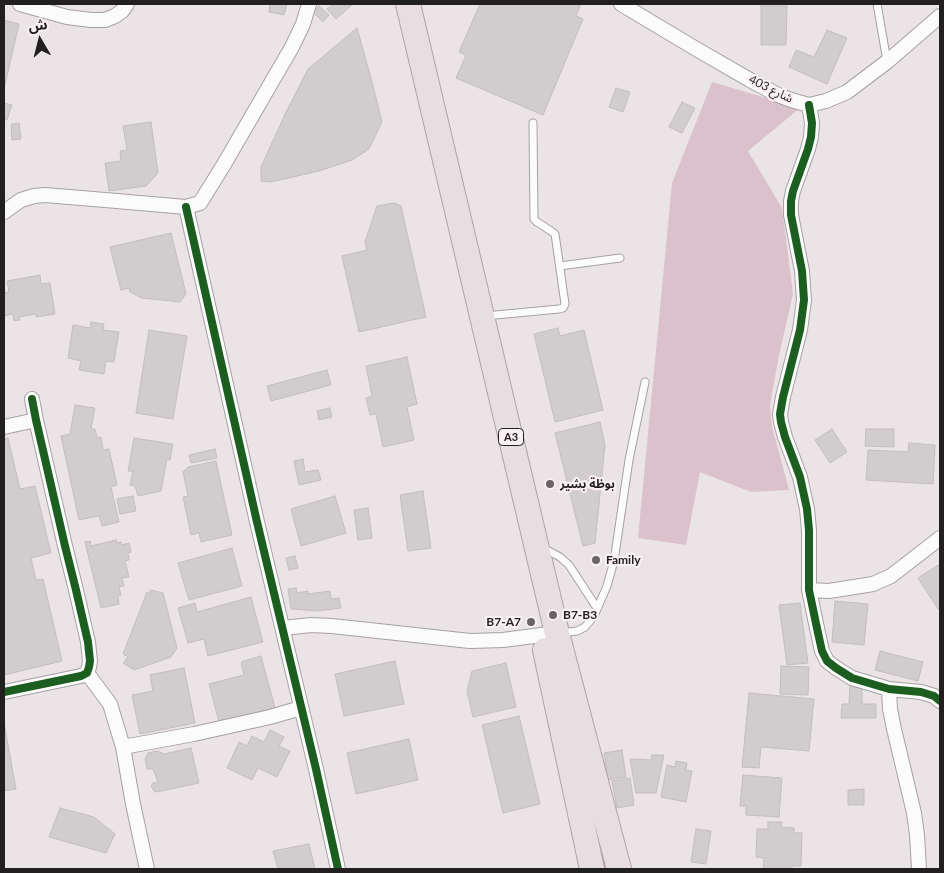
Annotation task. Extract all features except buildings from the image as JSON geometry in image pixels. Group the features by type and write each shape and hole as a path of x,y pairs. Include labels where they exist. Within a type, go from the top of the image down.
{"highway":[{"name":"A3","path":"392,4 550,634 619,869"},
{"name":"A3","path":"408,4 536,544 592,869"}],"street":[{"path":"20,4 67,18 105,20 122,11 127,4"},
{"path":"4,212 21,200 34,196 86,198 186,207 200,203 292,47 303,24 309,4"},
{"name":"شارع 403","path":"621,4 750,80 791,100 809,105 826,101 847,92 888,61 940,16"},
{"path":"809,105 812,123 811,137 792,191 791,201 791,215 802,271 804,300 800,330 780,414 785,437 800,477 807,509 809,590 822,651 828,661 852,678 889,688 921,692 934,696 940,701"},
{"path":"186,207 256,522 302,708 338,869"},
{"path":"4,692 81,676 87,672 90,661 88,642 64,546 32,400"},
{"path":"4,427 36,420"},
{"path":"809,590 829,590 873,584 891,576 940,538"},
{"path":"283,628 332,626 470,641 503,640 550,634"},
{"path":"87,672 110,704 123,747 147,869"},
{"path":"889,688 890,709 914,814 919,869"},
{"path":"123,747 194,734 302,708"}],"lane":[{"path":"876,4 888,61"},
{"path":"482,316 559,309 563,308 565,304 554,234 534,219 533,123"},
{"path":"560,266 620,258"},
{"path":"550,634 578,631 585,627 590,622 607,586 614,561 629,460 645,382"},
{"path":"536,544 564,560 597,608"}],"shaded area":[{"path":"712,82 800,108 748,151 782,208 793,294 770,405 772,426 789,490 751,492 700,472 686,545 638,538 672,183"}],"cycle path":[{"path":"809,105 812,123 811,137 791,201 791,215 802,271 804,300 800,330 780,414 785,437 800,477 807,509 809,590 818,633 822,651 827,661 852,678 889,689 921,692 934,696 940,701"},
{"path":"186,207 338,869"},
{"path":"4,692 81,676 87,673 90,661 88,642 32,399"}],"place":[{"name":"بوظة بشير","path":"550,484"},
{"name":"Family","path":"596,560"},
{"name":"B7-B3","path":"553,615"},
{"name":"B7-A7","path":"531,622"}]}
